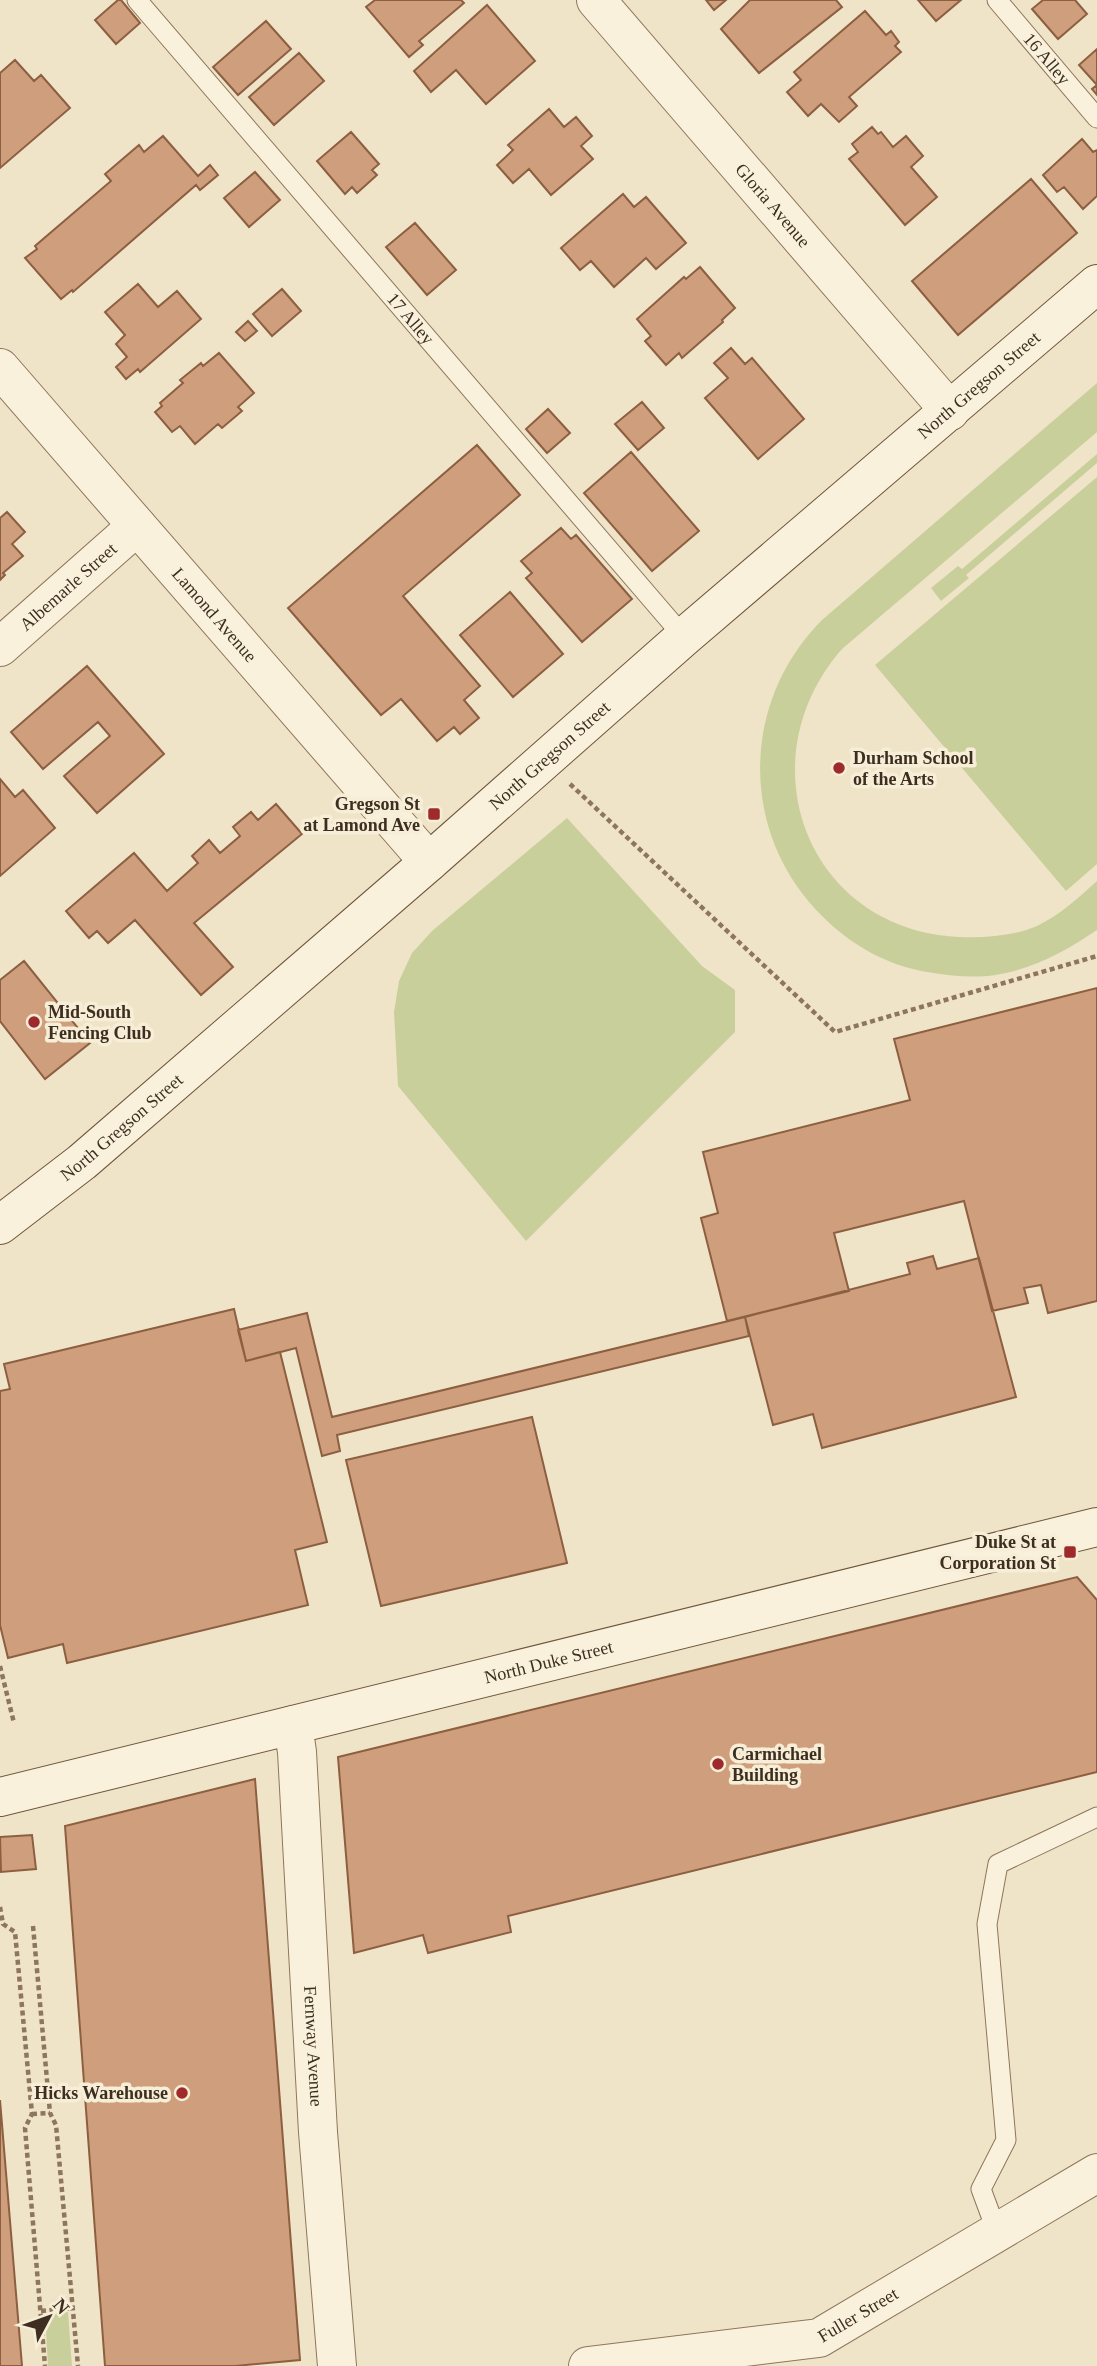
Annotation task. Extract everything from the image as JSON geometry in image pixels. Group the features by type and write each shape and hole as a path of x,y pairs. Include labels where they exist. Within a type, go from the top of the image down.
{"street":[{"name":"Gloria Avenue","path":"596,0 950,411"},
{"name":"North Gregson Street","path":"0,1225 82,1162 684,637 1097,284"},
{"name":"Lamond Avenue","path":"0,368 429,862"},
{"name":"Albemarle Street","path":"0,647 137,527"},
{"name":"North Duke Street","path":"0,1797 1097,1527"},
{"name":"Fernway Avenue","path":"293,1725 297,1752 318,2132 337,2366"},
{"name":"Fuller Street","path":"588,2366 819,2337 1097,2173"}],"lane":[{"name":"17 Alley","path":"137,0 684,637"},
{"name":"16 Alley","path":"997,0 1097,118"},
{"path":"997,2232 981,2189 1006,2140 987,1924 998,1864 1097,1817"}],"path":[{"path":"562,777 835,1032 1097,956"},
{"path":"0,1666 14,1723"},
{"path":"0,1907 3,1924 15,1932 32,2114 25,2128 45,2366"},
{"path":"33,1926 50,2113 56,2125 78,2366"},
{"path":"32,2114 50,2113"},
{"path":"41,2311 73,2308"}],"green space":[{"path":"1097,383 1097,432 842,649 813,693 798,740 796,787 807,832 829,872 863,905 906,927 959,937 989,937 1019,932 1053,917 1097,881 1097,930 1052,957 1027,967 983,976 955,976 912,969 883,959 857,945 822,916 795,883 775,847 764,808 760,768 764,728 776,689 795,653 822,620"},
{"path":"1097,454 1097,463 966,575 969,578 941,601 931,588 958,566 962,569"},
{"path":"1097,477 1097,864 1066,891 875,665"},
{"path":"567,818 702,966 735,990 735,1032 526,1241 398,1086 394,1012 399,981 412,953 432,931"},
{"path":"68,2312 72,2366 48,2366 45,2314"}],"building":[{"path":"121,0 140,23 116,44 95,20"},
{"path":"375,0 461,0 464,3 419,41 423,45 409,57 366,7"},
{"path":"706,0 726,0 714,10"},
{"path":"750,0 836,0 842,7 759,73 721,29"},
{"path":"918,0 961,0 936,21"},
{"path":"1043,0 1075,0 1087,14 1058,39 1032,9"},
{"path":"487,5 535,61 486,104 456,70 431,92 414,71"},
{"path":"865,11 886,35 891,31 899,42 895,46 901,52 849,97 857,106 839,122 821,104 808,116 787,92 801,80 794,72"},
{"path":"266,21 291,49 238,95 213,67"},
{"path":"1097,49 1097,85 1079,65"},
{"path":"299,53 324,81 274,125 249,97"},
{"path":"15,60 34,81 41,75 70,108 0,168 0,73"},
{"path":"549,109 564,127 576,117 592,136 581,146 593,159 551,195 529,169 513,183 497,165 513,150 508,145"},
{"path":"872,127 878,134 881,132 893,147 906,136 923,156 911,167 937,197 905,225 849,159 858,152 852,144"},
{"path":"351,132 379,164 372,170 377,175 357,193 352,187 345,194 317,161"},
{"path":"163,136 198,176 210,165 218,175 200,190 196,185 73,292 72,290 61,299 25,258 37,249 35,246 111,181 105,174 139,145 144,152"},
{"path":"1082,139 1093,152 1097,150 1097,196 1083,209 1064,187 1057,192 1043,175"},
{"path":"255,172 280,200 249,227 224,198"},
{"path":"1031,179 1077,233 958,335 912,281"},
{"path":"623,194 634,207 646,197 686,243 656,269 646,258 614,287 591,261 580,270 561,248"},
{"path":"415,223 456,270 427,295 386,247"},
{"path":"700,267 735,308 682,358 679,353 666,365 645,341 651,336 637,319 684,277 686,279"},
{"path":"138,284 158,307 177,291 201,319 140,372 138,369 126,379 116,367 127,357 116,344 125,335 105,312"},
{"path":"282,289 301,311 272,336 253,314"},
{"path":"248,321 257,331 245,341 236,332"},
{"path":"731,348 745,364 752,358 804,419 758,459 705,398 728,378 714,363"},
{"path":"219,353 254,393 238,407 242,411 222,428 218,424 195,444 180,426 172,432 155,412 162,406 160,403 183,383 180,380"},
{"path":"642,402 664,428 638,450 615,424"},
{"path":"548,409 570,433 547,453 526,429"},
{"path":"477,445 520,495 403,596 480,686 464,700 479,718 460,734 454,727 437,741 401,699 381,715 288,608"},
{"path":"631,452 699,531 652,571 584,493"},
{"path":"7,512 25,532 12,544 23,556 3,573 5,575 0,580 0,518"},
{"path":"561,528 571,539 576,535 632,599 582,642 526,578 532,573 521,561"},
{"path":"510,592 563,654 513,697 460,635"},
{"path":"87,666 164,754 97,813 64,776 110,736 98,722 43,769 11,732"},
{"path":"0,779 15,797 23,790 55,828 0,876"},
{"path":"276,804 302,834 194,923 233,967 201,995 135,920 108,943 97,931 89,938 66,911 134,853 167,891 198,863 192,856 209,840 220,853 240,836 233,827 251,812 258,820"},
{"path":"24,961 90,1043 45,1079 0,1021 0,980"},
{"path":"1097,988 1097,1301 1048,1313 1041,1285 1024,1288 1028,1303 992,1311 964,1201 834,1233 849,1291 727,1321 701,1218 718,1213 703,1152 910,1100 894,1039"},
{"path":"933,1256 937,1269 979,1258 1016,1397 822,1448 813,1414 773,1425 745,1317 910,1274 907,1263"},
{"path":"234,1309 246,1361 280,1352 327,1542 295,1550 308,1605 67,1663 63,1644 8,1658 0,1625 0,1391 10,1389 4,1364"},
{"path":"307,1313 332,1417 745,1317 749,1336 337,1435 340,1451 322,1456 296,1348 246,1361 238,1330"},
{"path":"532,1417 567,1563 381,1606 346,1460"},
{"name":"Carmichael Building","path":"1077,1577 1097,1600 1097,1772 508,1916 511,1932 428,1953 423,1935 354,1953 338,1757"},
{"name":"Hicks Warehouse","path":"255,1779 300,2360 235,2366 105,2366 65,1826"},
{"path":"32,1835 36,1869 1,1872 0,1837"},
{"path":"0,2100 22,2366 0,2366"}],"place":[{"name":"Durham School of the Arts","path":"839,768"},
{"name":"Gregson St at Lamond Ave","path":"434,814"},
{"name":"Mid-South Fencing Club","path":"34,1022"},
{"name":"Duke St at Corporation St","path":"1070,1552"},
{"name":"Carmichael Building","path":"718,1764"},
{"name":"Hicks Warehouse","path":"182,2093"}]}
